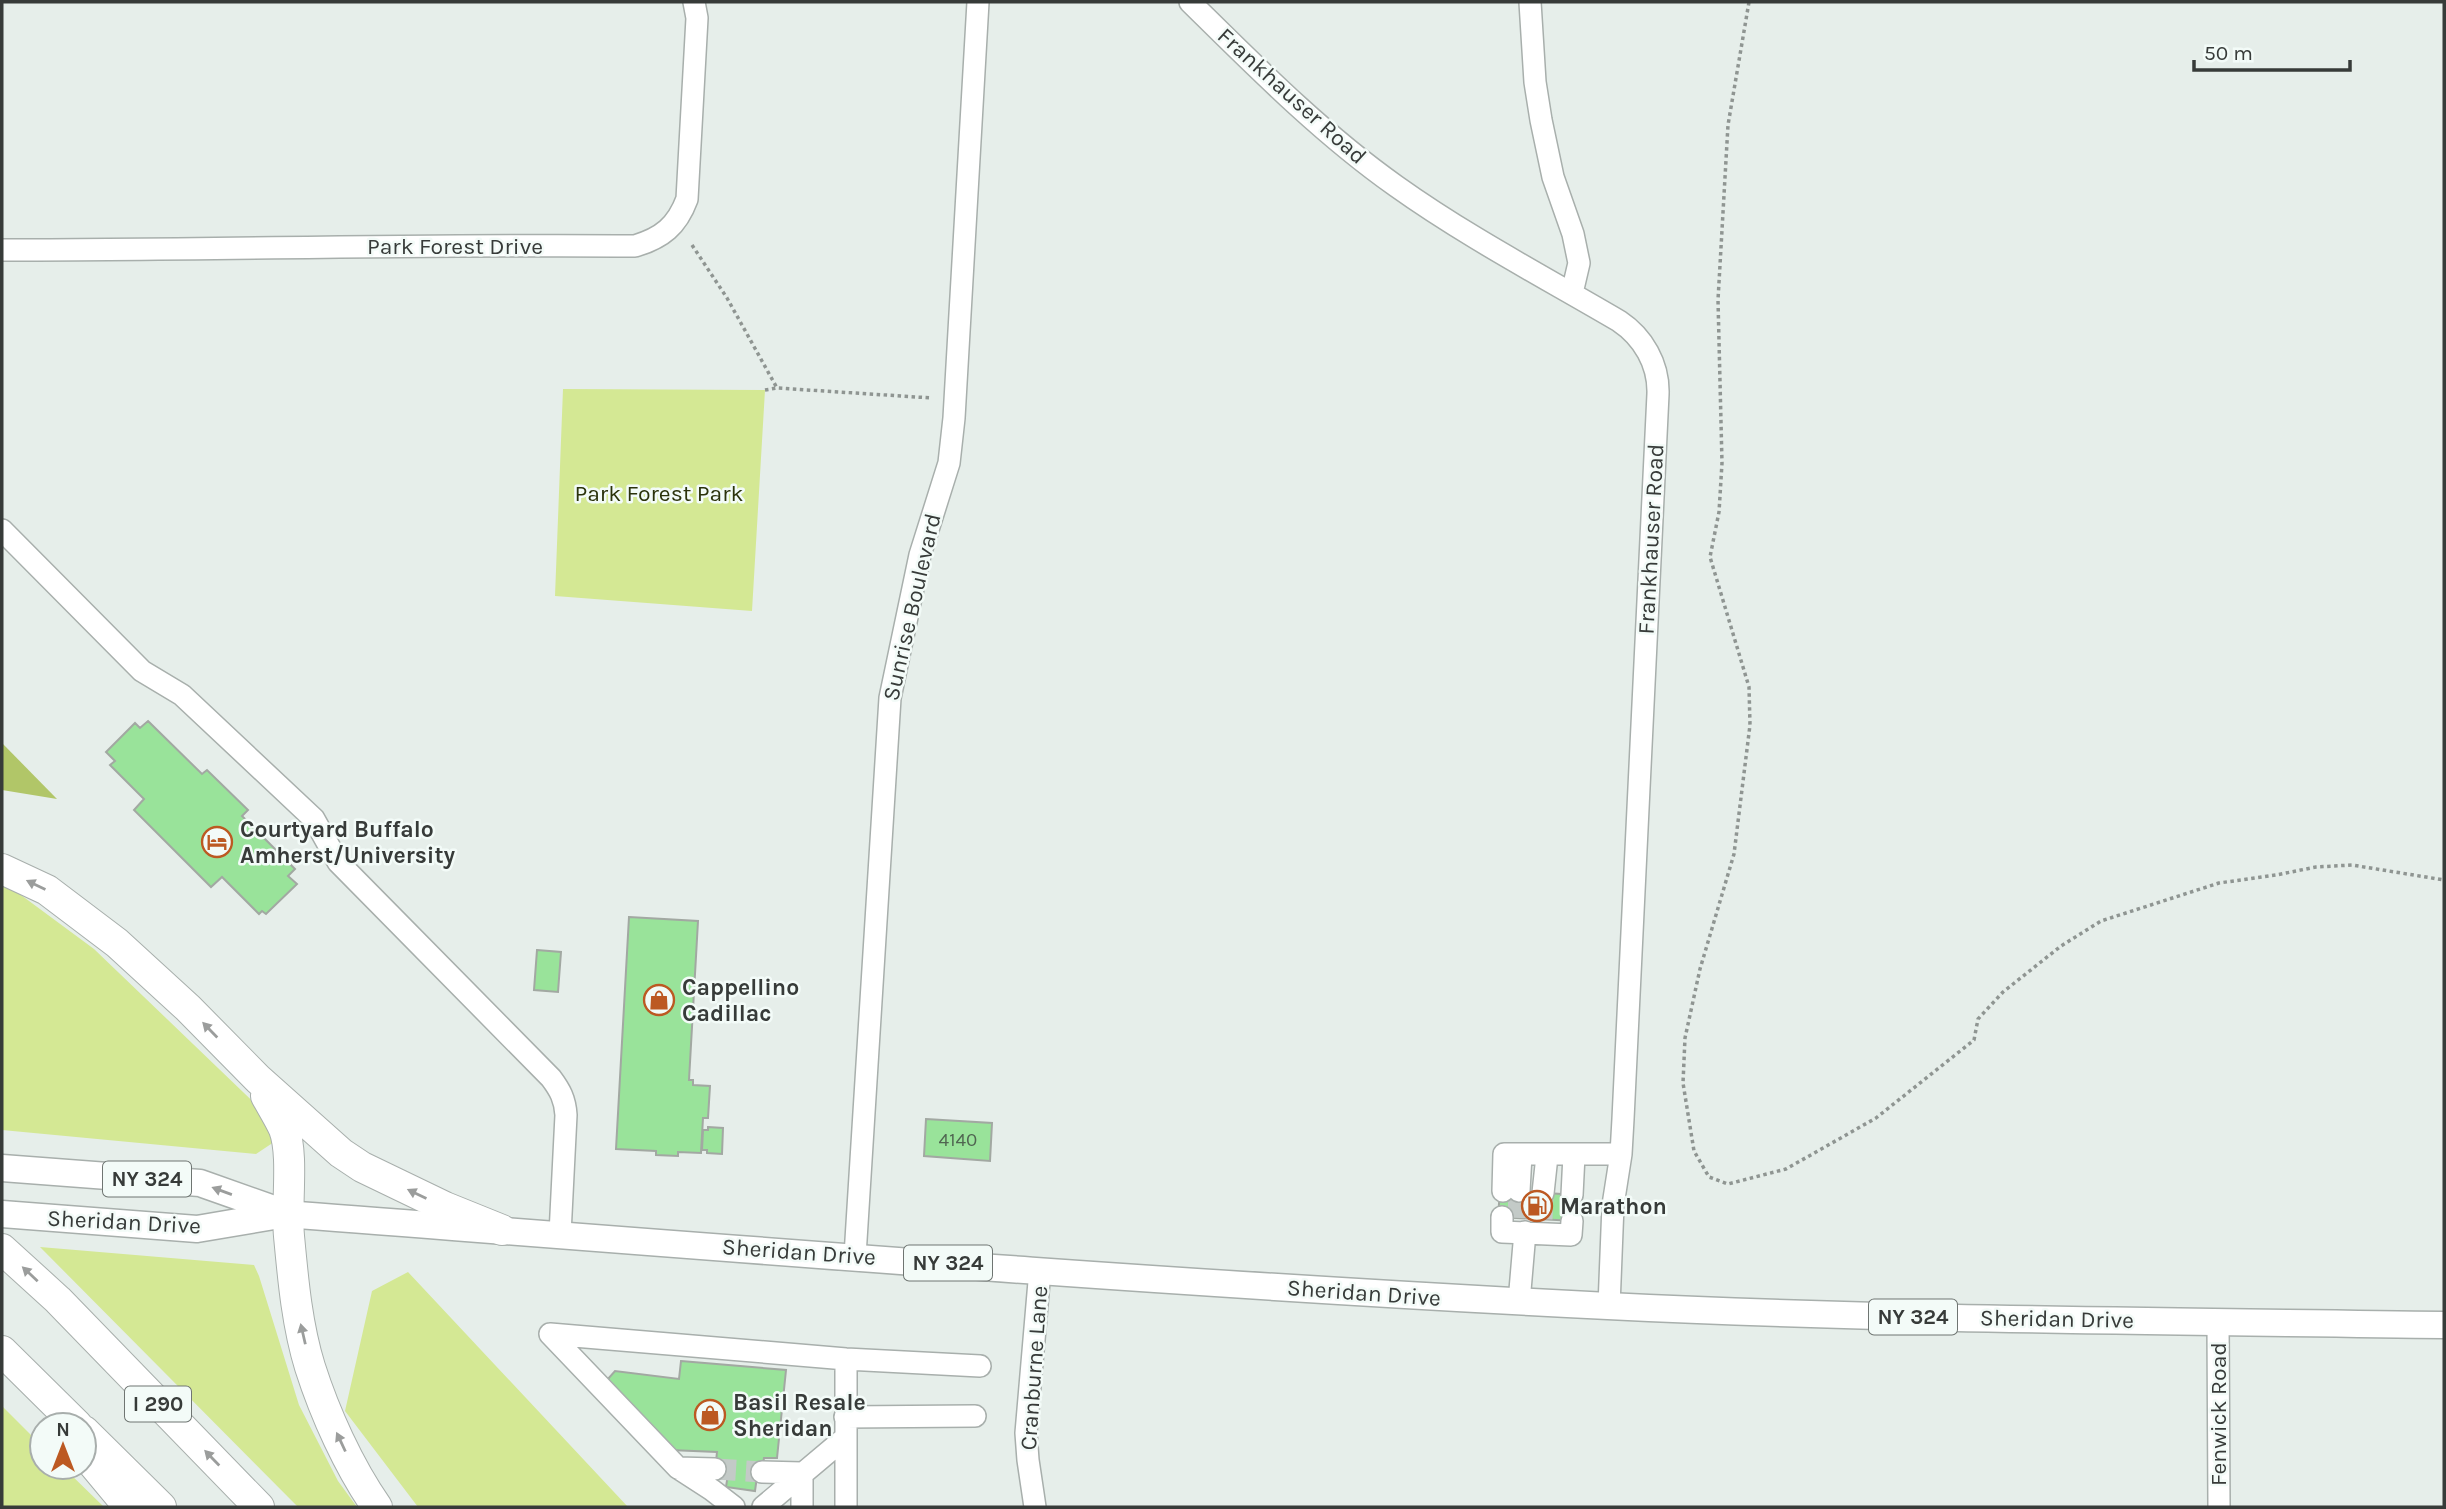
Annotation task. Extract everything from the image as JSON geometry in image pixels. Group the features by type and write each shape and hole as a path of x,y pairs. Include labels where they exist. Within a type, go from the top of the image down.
{"highway":[{"path":"2,869 47,890 117,943 188,1008 258,1079 341,1153 362,1167 445,1207 502,1230"},
{"path":"258,1079 284,1130 288,1163 286,1214 299,1316 310,1368 341,1445 377,1507"},
{"name":"I 290","path":"2,1249 58,1300 259,1507"},
{"path":"2,1353 49,1411"},
{"path":"2,1353 62,1411"},
{"path":"98,1446 161,1507"},
{"path":"98,1470 129,1507"}],"main road":[{"name":"Sheridan Drive","path":"2,1168 200,1183 286,1214"},
{"name":"Sheridan Drive","path":"2,1214 197,1229 286,1214 1383,1295 1519,1302 1880,1317 2444,1325"}],"street":[{"name":"Park Forest Drive","path":"2,250 635,246 653,241 672,228 687,200 697,18 694,2"},
{"name":"Sunrise Boulevard","path":"855,1256 890,698 920,555 948,463 954,418 978,2"},
{"name":"Frankhauser Road","path":"1190,2 1329,134 1371,168 1434,212 1634,332 1653,363 1658,386 1621,1154 1613,1205 1609,1306"},
{"path":"1530,2 1535,82 1541,120 1553,177 1573,234 1578,263 1572,293"},
{"path":"2,530 142,671 182,695 314,820 338,862 556,1084 565,1102 566,1115 560,1234"},
{"path":"1511,1191 1504,1154 1621,1154"},
{"path":"1572,1195 1574,1155"},
{"path":"1544,1193 1546,1156"},
{"path":"1519,1302 1524,1225 1572,1235 1572,1221"},
{"name":"Cranburne Lane","path":"1035,1507 1026,1433 1040,1270"},
{"name":"Fenwick Road","path":"2218,1322 2219,1507"},
{"path":"734,1507 678,1468 550,1334 846,1359 980,1366"},
{"path":"846,1359 846,1507"},
{"path":"763,1507 802,1474 845,1427 975,1416"},
{"path":"678,1468 715,1469"},
{"path":"762,1472 802,1474"},
{"path":"802,1474 802,1507"}],"path":[{"path":"1749,2 1728,125 1718,300 1722,463 1719,512 1710,556 1749,687 1750,725 1734,854 1700,969 1685,1049 1684,1083 1694,1151 1709,1177 1728,1184 1786,1169 1876,1118 1974,1040 1978,1020 2003,992 2061,946 2101,921 2219,883 2316,867 2352,865 2444,880"},
{"path":"692,246 727,298 776,388"},
{"path":"765,390 776,388 932,398"}],"green space":[{"name":"Park Forest Park","path":"563,389 765,390 752,611 555,596"},
{"path":"2,743 57,799 2,790"},
{"path":"2,881 94,949 266,1114 274,1142 256,1154 2,1130"},
{"path":"40,1247 254,1265 299,1405 338,1481 357,1507 298,1507"},
{"path":"408,1272 628,1507 418,1507 345,1411 372,1291"},
{"path":"2,1406 28,1432 28,1481 77,1481 104,1507 2,1507"}],"building":[{"name":"Courtyard Buffalo Amherst/University","path":"148,721 202,774 207,770 248,810 242,816 295,869 288,876 297,884 266,914 262,911 259,914 222,877 211,887 134,810 144,799 110,765 115,761 106,752 135,723 140,728"},
{"name":"Cappellino Cadillac","path":"629,917 698,921 689,1080 693,1080 693,1085 710,1086 708,1118 703,1118 701,1153 656,1155 656,1151 616,1149"},
{"path":"537,950 561,952 558,992 534,990"},
{"path":"926,1119 992,1123 990,1161 924,1156"},
{"path":"708,1127 723,1128 722,1154 702,1150 703,1130 708,1130"},
{"name":"Marathon","path":"1500,1190 1576,1195 1574,1221 1498,1217"},
{"name":"Basil Resale Sheridan","path":"681,1361 786,1370 777,1458 764,1458 755,1491 726,1487 728,1474 715,1471 717,1452 670,1450 607,1380 615,1371 679,1379"}],"tunnel":[{"path":"1518,1218 1519,1191"},
{"path":"1542,1219 1543,1193"},
{"path":"715,1469 762,1472"}],"place":[{"name":"Courtyard Buffalo Amherst/University","path":"217,842"},
{"name":"Cappellino Cadillac","path":"659,1000"},
{"name":"Marathon","path":"1537,1206"},
{"name":"Basil Resale Sheridan","path":"710,1415"}]}
